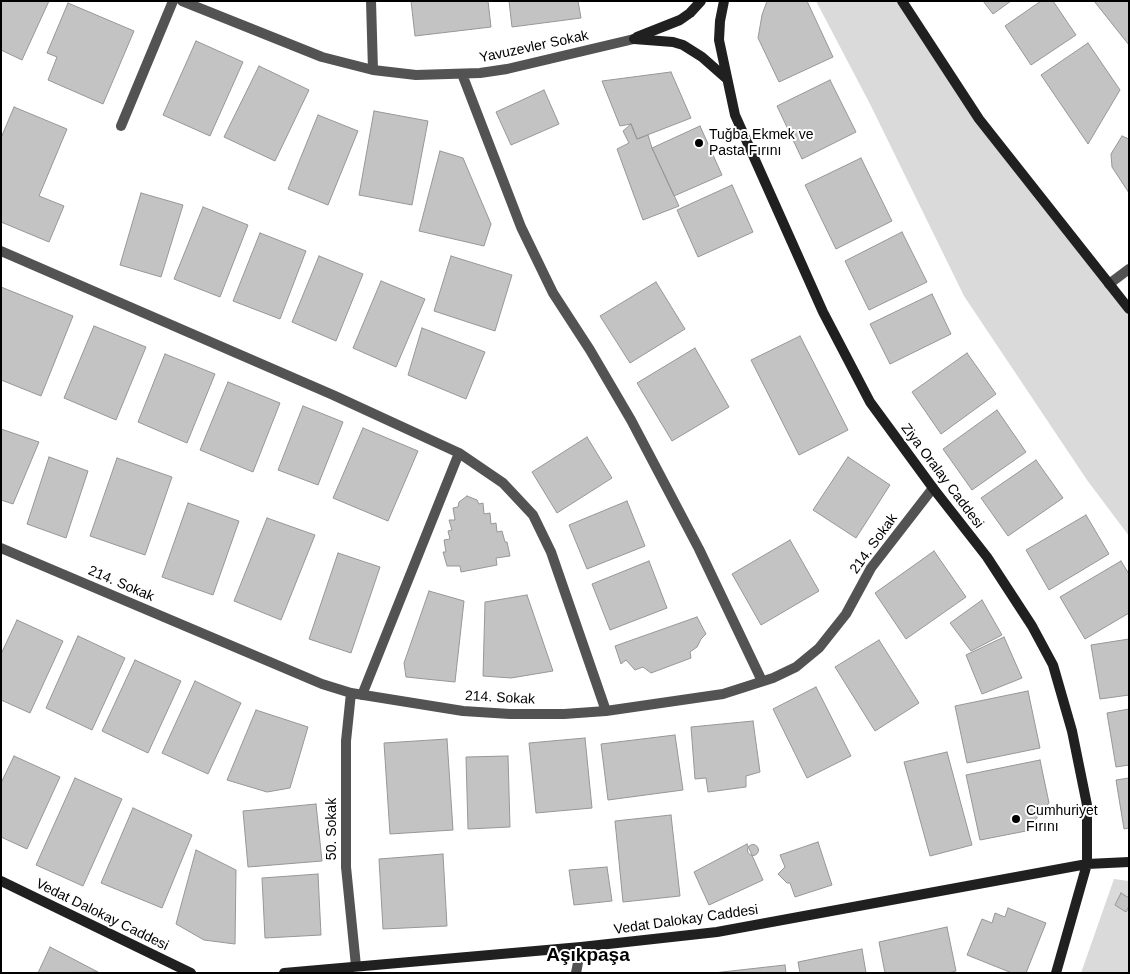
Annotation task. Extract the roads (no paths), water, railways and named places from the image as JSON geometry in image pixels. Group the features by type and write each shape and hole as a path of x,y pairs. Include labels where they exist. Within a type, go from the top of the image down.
{"street":[{"path":"121,126 174,1"},
{"name":"Yavuzevler Sokak","path":"182,1 322,57 373,70 416,75 462,74 507,69 634,39"},
{"path":"371,1 373,70"},
{"path":"634,39 680,20 702,1"},
{"name":"Ziya Oralay Caddesi","path":"724,1 719,40 735,114 823,312 870,402 933,488 987,557 1032,626 1053,665 1072,730 1087,805 1087,864 1056,973"},
{"path":"902,1 978,119 1129,309"},
{"path":"634,39 673,42 683,45 702,57 727,79"},
{"path":"462,74 521,227 553,293 590,350 631,420 699,549 762,681"},
{"path":"1,251 332,395 459,453 504,483 533,515 550,552 606,711"},
{"path":"1109,284 1129,270"},
{"path":"362,694 459,453"},
{"name":"214. Sokak","path":"1,548 322,684 351,693 463,711 564,714 606,711 723,694 796,667 819,648 846,614 871,568 933,488"},
{"name":"50. Sokak","path":"351,693 346,741 346,867 356,966"},
{"name":"Vedat Dalokay Caddesi","path":"284,973 580,947 717,932 1087,864 1129,862"},
{"name":"Vedat Dalokay Caddesi","path":"1,881 191,973"},
{"path":"576,973 580,947"}],"place":[{"name":"Tuğba Ekmek ve Pasta Fırını","path":"699,143"},
{"name":"Cumhuriyet Fırını","path":"1016,819"}],"district":[{"name":"Aşıkpaşa","path":"588,956"}]}
